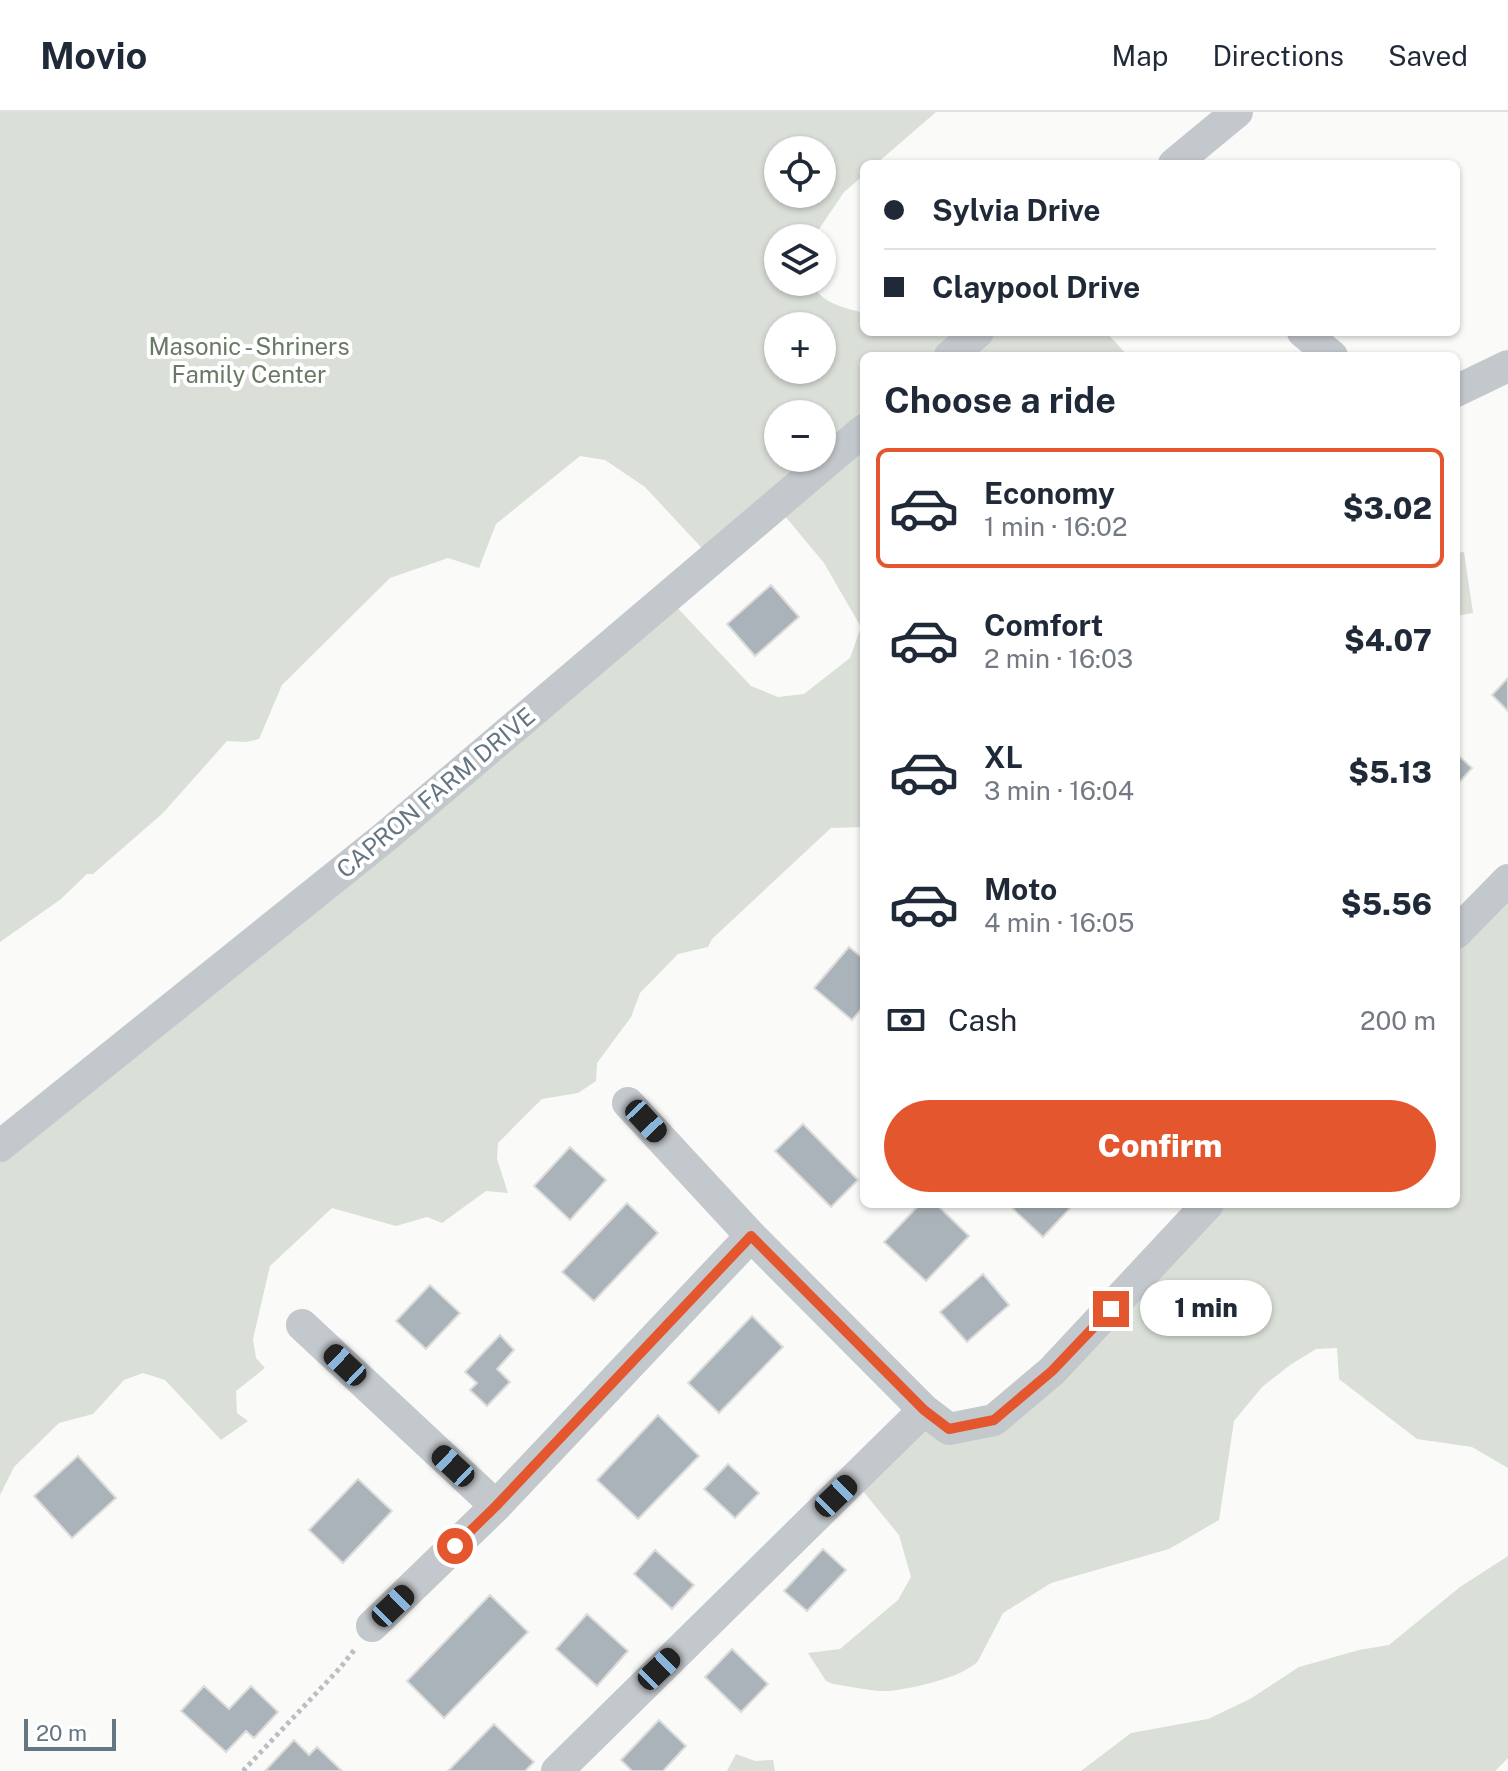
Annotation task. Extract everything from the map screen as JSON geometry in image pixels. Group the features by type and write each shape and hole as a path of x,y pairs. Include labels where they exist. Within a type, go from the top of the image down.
{"street":[{"path":"1179,160 1237,112"},
{"path":"955,352 973,336"},
{"path":"1308,336 1327,352"},
{"path":"1460,389 1508,366"},
{"name":"CAPRON FARM DRIVE","path":"0,1146 385,837 860,433"},
{"path":"1460,928 1508,880"},
{"path":"628,1103 751,1236 929,1415 949,1429 994,1420 1052,1371 1204,1208"},
{"path":"372,1626 496,1506 751,1236"},
{"path":"302,1325 496,1506"},
{"path":"557,1771 929,1415"}],"path":[{"path":"243,1771 340,1668 372,1626"}],"green space":[{"name":"Masonic - Shriners Family Center","path":"0,112 936,112 881,160 860,160 860,178 836,204 836,136 764,136 764,208 833,208 822,224 764,224 764,296 821,296 841,307 860,312 860,336 1110,336 1124,352 860,352 860,625 824,563 779,509 712,559 645,487 605,460 580,456 496,524 479,568 448,558 390,578 282,685 259,739 227,741 163,813 93,874 87,874 61,899 0,942"},
{"path":"1460,552 1464,552 1473,613 1460,615"},
{"path":"670,600 751,686 778,697 804,694 850,658 860,630 860,827 831,828 712,939 708,947 678,954 640,993 631,1017 597,1063 596,1081 578,1093 542,1099 498,1143 497,1159 508,1193 486,1191 442,1223 427,1217 396,1226 332,1208 270,1266 253,1339 256,1358 265,1368 236,1391 237,1413 248,1421 221,1440 165,1380 143,1373 124,1380 93,1414 59,1423 14,1467 0,1495 0,1144"},
{"path":"1508,886 1508,1468 1472,1447 1417,1439 1339,1379 1337,1348 1316,1349 1262,1387 1234,1421 1219,1520 1169,1549 1051,1583 1003,1613 978,1661 949,1677 889,1691 861,1689 826,1681 808,1653 840,1649 898,1600 911,1577 899,1535 858,1485 932,1419 993,1421 1210,1208 1460,1208 1460,937"},
{"path":"1508,1556 1508,1758 1495,1771 1081,1771 1131,1733 1208,1719 1250,1699 1299,1667 1389,1645 1460,1587"},
{"path":"736,1754 755,1761 773,1760 775,1771 727,1771"}],"building":[{"path":"771,585 799,617 755,656 727,624"},
{"path":"1508,678 1508,711 1492,695"},
{"path":"1460,757 1472,768 1460,782"},
{"path":"849,947 860,956 860,1011 852,1020 814,988"},
{"path":"803,1124 858,1180 831,1207 775,1151"},
{"path":"570,1147 606,1180 570,1220 534,1186"},
{"path":"627,1203 658,1233 594,1301 562,1272"},
{"path":"916,1208 940,1208 969,1236 926,1281 884,1242"},
{"path":"1014,1208 1070,1208 1043,1237"},
{"path":"983,1274 1009,1305 967,1342 940,1312"},
{"path":"430,1285 460,1313 426,1349 396,1321"},
{"path":"752,1316 783,1347 719,1413 688,1383"},
{"path":"500,1335 514,1350 497,1369 510,1382 487,1406 470,1390 477,1383 465,1372"},
{"path":"658,1415 699,1456 638,1519 597,1480"},
{"path":"78,1456 116,1498 72,1538 34,1496"},
{"path":"728,1464 759,1493 735,1518 704,1489"},
{"path":"358,1479 392,1511 343,1563 309,1530"},
{"path":"823,1549 846,1570 807,1611 784,1591"},
{"path":"655,1550 694,1585 672,1609 634,1574"},
{"path":"490,1595 528,1632 444,1718 407,1681"},
{"path":"587,1614 628,1651 597,1686 556,1649"},
{"path":"732,1649 768,1684 741,1712 705,1677"},
{"path":"204,1686 229,1709 251,1686 278,1712 254,1738 246,1731 226,1752 181,1711"},
{"path":"659,1720 686,1746 663,1771 632,1771 621,1760"},
{"path":"494,1724 534,1762 525,1771 448,1771"},
{"path":"294,1740 309,1755 317,1747 342,1771 265,1771"}],"route":[{"path":"455,1546 751,1236 924,1410 949,1429 994,1420 1052,1371 1111,1309"}]}
